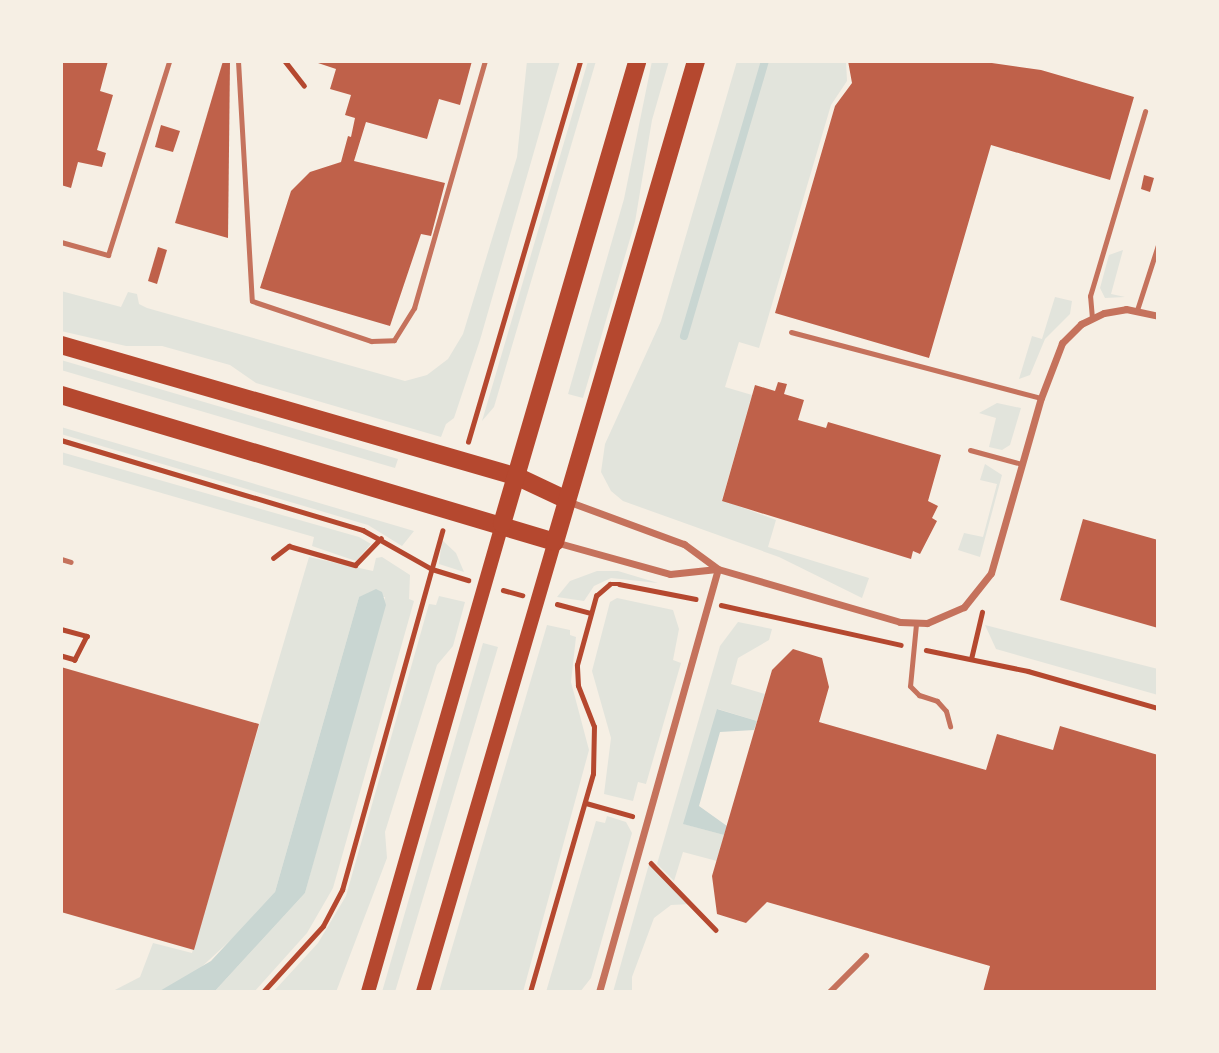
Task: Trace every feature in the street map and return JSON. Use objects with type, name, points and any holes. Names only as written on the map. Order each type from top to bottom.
[{"type":"main road","points":[[368,992],[637,61]]},
{"type":"main road","points":[[423,992],[696,61]]},
{"type":"main road","points":[[61,345],[516,475],[567,500]]},
{"type":"main road","points":[[61,395],[449,508],[555,542]]},
{"type":"street","points":[[567,500],[684,544],[718,569],[916,624],[955,611],[979,592],[991,573],[1041,398],[1062,343],[1092,318],[1137,310],[1158,316]]},
{"type":"street","points":[[555,542],[670,574],[718,569]]},
{"type":"street","points":[[599,992],[718,569]]},
{"type":"street","points":[[831,992],[866,956]]},
{"type":"lane","points":[[61,242],[108,255],[169,61]]},
{"type":"lane","points":[[238,61],[252,301],[371,341],[394,340],[414,308],[485,61]]},
{"type":"lane","points":[[1092,318],[1090,296],[1145,111]]},
{"type":"lane","points":[[1137,310],[1158,245]]},
{"type":"lane","points":[[791,332],[1041,398]]},
{"type":"lane","points":[[970,450],[1022,464]]},
{"type":"lane","points":[[61,559],[71,562]]},
{"type":"lane","points":[[916,624],[916,648],[910,685],[919,695],[937,701],[950,726]]},
{"type":"path","points":[[285,61],[304,85]]},
{"type":"path","points":[[463,461],[580,61]]},
{"type":"path","points":[[61,440],[382,538],[432,569],[590,613]]},
{"type":"path","points":[[263,992],[323,926],[342,890],[449,508]]},
{"type":"path","points":[[273,558],[289,546],[355,565],[382,538]]},
{"type":"path","points":[[530,992],[586,803],[596,750],[577,665],[590,613],[599,590],[610,584],[709,602],[971,659],[1158,708]]},
{"type":"path","points":[[971,659],[982,612],[979,592]]},
{"type":"path","points":[[61,629],[88,636],[75,660],[61,656]]},
{"type":"path","points":[[586,803],[649,821]]},
{"type":"path","points":[[639,852],[716,930]]},
{"type":"shaded area","points":[[527,61],[560,61],[480,340],[454,418],[446,424],[441,437],[256,383],[230,365],[162,346],[126,346],[61,331],[61,291],[121,307],[128,292],[137,294],[139,304],[147,308],[405,381],[427,375],[448,359],[463,334],[517,157]]},
{"type":"shaded area","points":[[588,61],[596,61],[494,407],[482,421]]},
{"type":"shaded area","points":[[652,61],[669,61],[652,120],[635,222],[583,398],[568,394],[624,199]]},
{"type":"shaded area","points":[[737,61],[846,61],[847,81],[831,105],[759,348],[739,342],[725,387],[752,395],[722,500],[776,520],[768,547],[869,578],[862,598],[779,557],[623,501],[611,491],[601,472],[605,444],[661,321]]},
{"type":"shaded area","points":[[1123,250],[1111,294],[1125,297],[1105,298],[1100,288],[1109,255]]},
{"type":"shaded area","points":[[1055,297],[1072,301],[1070,314],[1045,339],[1030,375],[1019,379],[1032,336],[1042,339]]},
{"type":"shaded area","points":[[61,360],[398,459],[395,468],[61,370]]},
{"type":"shaded area","points":[[997,403],[1021,408],[1010,445],[1002,450],[989,447],[996,418],[979,413]]},
{"type":"shaded area","points":[[61,427],[414,531],[402,546],[368,525],[61,434]]},
{"type":"shaded area","points":[[61,452],[359,537],[371,544],[356,561],[312,546],[314,537],[61,464]]},
{"type":"shaded area","points":[[985,464],[1002,475],[980,557],[958,550],[964,533],[983,537],[997,484],[980,480]]},
{"type":"shaded area","points":[[442,540],[456,553],[464,572],[439,564]]},
{"type":"shaded area","points":[[309,557],[373,571],[376,558],[382,557],[410,575],[409,599],[414,601],[333,888],[307,933],[254,992],[214,992],[305,893],[385,597],[359,597],[275,892],[264,909],[195,973],[158,992],[111,992],[140,977],[153,943],[192,953]]},
{"type":"shaded area","points":[[597,571],[618,571],[658,583],[611,578],[594,586],[584,601],[557,597],[570,581]]},
{"type":"shaded area","points":[[376,589],[382,592],[386,605],[305,893],[214,992],[158,992],[211,961],[275,892],[359,597]]},
{"type":"shaded area","points":[[439,596],[465,602],[453,646],[437,665],[385,832],[387,858],[336,992],[273,992],[318,943],[346,896],[429,604],[436,605]]},
{"type":"shaded area","points":[[617,598],[673,610],[679,629],[673,660],[681,663],[646,784],[638,782],[633,801],[604,794],[611,738],[592,671],[610,602]]},
{"type":"shaded area","points":[[738,622],[772,629],[769,640],[738,658],[731,684],[765,694],[757,721],[718,709],[684,824],[724,835],[717,861],[683,852],[674,881],[657,864],[720,646]]},
{"type":"shaded area","points":[[547,625],[570,630],[570,635],[576,637],[571,682],[589,750],[523,992],[439,992]]},
{"type":"shaded area","points":[[985,625],[1158,669],[1158,695],[996,649]]},
{"type":"shaded area","points":[[483,643],[498,647],[395,992],[382,992]]},
{"type":"shaded area","points":[[717,709],[757,721],[754,730],[720,732],[699,806],[727,826],[724,835],[683,824]]},
{"type":"shaded area","points":[[607,816],[626,822],[632,833],[591,978],[580,992],[546,992],[596,821],[605,823]]},
{"type":"shaded area","points":[[649,864],[691,904],[671,905],[654,918],[632,977],[632,992],[613,992]]},
{"type":"building","points":[[61,61],[108,61],[100,91],[113,95],[97,150],[106,153],[102,167],[78,162],[71,188],[61,185]]},
{"type":"building","points":[[223,61],[230,61],[228,238],[175,223]]},
{"type":"building","points":[[312,61],[472,61],[460,105],[439,99],[427,139],[366,122],[354,161],[445,183],[431,236],[421,234],[390,326],[260,288],[291,191],[310,172],[341,162],[348,136],[351,137],[355,118],[345,115],[351,95],[330,89],[336,69]]},
{"type":"building","points":[[848,61],[978,61],[1041,70],[1134,97],[1110,180],[991,145],[929,358],[775,313],[835,106],[852,83]]},
{"type":"building","points":[[161,125],[180,131],[173,152],[155,147]]},
{"type":"building","points":[[1144,175],[1154,178],[1150,192],[1141,189]]},
{"type":"building","points":[[158,247],[167,250],[157,284],[148,281]]},
{"type":"building","points":[[778,382],[787,384],[784,394],[804,400],[798,420],[826,428],[828,422],[941,455],[928,501],[938,506],[932,518],[937,521],[920,554],[913,551],[911,559],[722,501],[755,385],[775,391]]},
{"type":"building","points":[[1083,519],[1158,540],[1158,628],[1060,600]]},
{"type":"building","points":[[793,649],[822,658],[829,687],[819,722],[986,770],[997,734],[1053,750],[1060,726],[1158,755],[1158,992],[983,992],[990,966],[767,902],[746,923],[717,914],[712,876],[772,670]]},
{"type":"building","points":[[61,667],[259,724],[194,950],[61,912]]},
{"type":"waterway","points":[[684,336],[765,61]]}]
